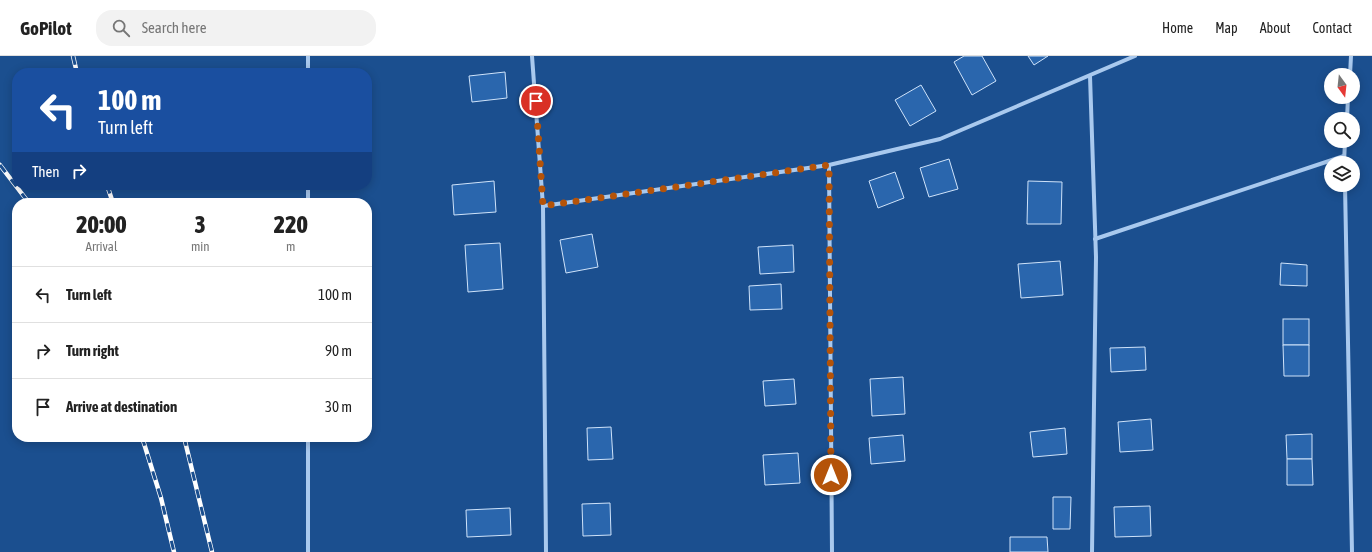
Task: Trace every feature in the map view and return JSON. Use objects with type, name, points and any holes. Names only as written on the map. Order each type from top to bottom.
[{"type":"street","points":[[308,56],[308,68]]},
{"type":"street","points":[[532,56],[543,206],[546,552]]},
{"type":"street","points":[[543,206],[829,165],[940,139],[1135,56]]},
{"type":"street","points":[[1350,68],[1351,56]]},
{"type":"street","points":[[1090,76],[1095,239],[1092,552]]},
{"type":"street","points":[[1344,156],[1345,148]]},
{"type":"street","points":[[1095,239],[1324,163]]},
{"type":"street","points":[[829,165],[832,552]]},
{"type":"street","points":[[1345,192],[1352,552]]},
{"type":"street","points":[[308,442],[308,552]]},
{"type":"building","points":[[964,56],[982,56],[996,81],[972,95],[954,62]]},
{"type":"building","points":[[1028,56],[1048,56],[1034,65]]},
{"type":"building","points":[[505,72],[507,98],[472,102],[469,76]]},
{"type":"building","points":[[921,85],[936,111],[910,126],[895,100]]},
{"type":"building","points":[[949,159],[958,189],[929,197],[920,168]]},
{"type":"building","points":[[895,172],[904,198],[878,208],[869,181]]},
{"type":"building","points":[[494,181],[496,212],[454,215],[452,185]]},
{"type":"building","points":[[1028,181],[1062,182],[1061,224],[1027,224]]},
{"type":"building","points":[[592,234],[598,267],[566,273],[560,240]]},
{"type":"building","points":[[500,243],[503,289],[468,292],[465,245]]},
{"type":"building","points":[[793,245],[794,272],[760,274],[758,247]]},
{"type":"building","points":[[1060,261],[1063,295],[1021,298],[1018,264]]},
{"type":"building","points":[[1281,263],[1307,265],[1307,286],[1280,285]]},
{"type":"building","points":[[781,284],[782,309],[750,310],[749,286]]},
{"type":"building","points":[[1283,319],[1309,319],[1309,345],[1283,345]]},
{"type":"building","points":[[1283,345],[1309,345],[1309,376],[1284,376]]},
{"type":"building","points":[[1145,347],[1146,370],[1111,372],[1110,348]]},
{"type":"building","points":[[903,377],[905,414],[872,416],[870,379]]},
{"type":"building","points":[[794,379],[796,404],[765,406],[763,381]]},
{"type":"building","points":[[1151,419],[1153,450],[1120,452],[1118,422]]},
{"type":"building","points":[[611,427],[613,459],[588,460],[587,428]]},
{"type":"building","points":[[1065,428],[1067,454],[1033,457],[1030,432]]},
{"type":"building","points":[[1312,434],[1312,459],[1287,459],[1286,435]]},
{"type":"building","points":[[903,435],[905,461],[871,464],[869,438]]},
{"type":"building","points":[[798,453],[800,483],[765,485],[763,455]]},
{"type":"building","points":[[1287,459],[1312,459],[1313,485],[1287,485]]},
{"type":"building","points":[[1053,497],[1071,497],[1070,529],[1053,529]]},
{"type":"building","points":[[610,503],[611,535],[583,536],[582,504]]},
{"type":"building","points":[[1150,506],[1151,536],[1115,537],[1114,507]]},
{"type":"building","points":[[510,508],[511,535],[467,537],[466,510]]},
{"type":"building","points":[[1010,537],[1047,537],[1048,552],[1010,552]]},
{"type":"railway","points":[[73,56],[76,68]]},
{"type":"railway","points":[[0,165],[12,181]]},
{"type":"railway","points":[[19,190],[25,198]]},
{"type":"railway","points":[[109,190],[111,198]]},
{"type":"railway","points":[[144,442],[161,498],[174,552]]},
{"type":"railway","points":[[185,442],[212,552]]},
{"type":"route","points":[[536,101],[543,206],[829,165],[831,475]]}]
